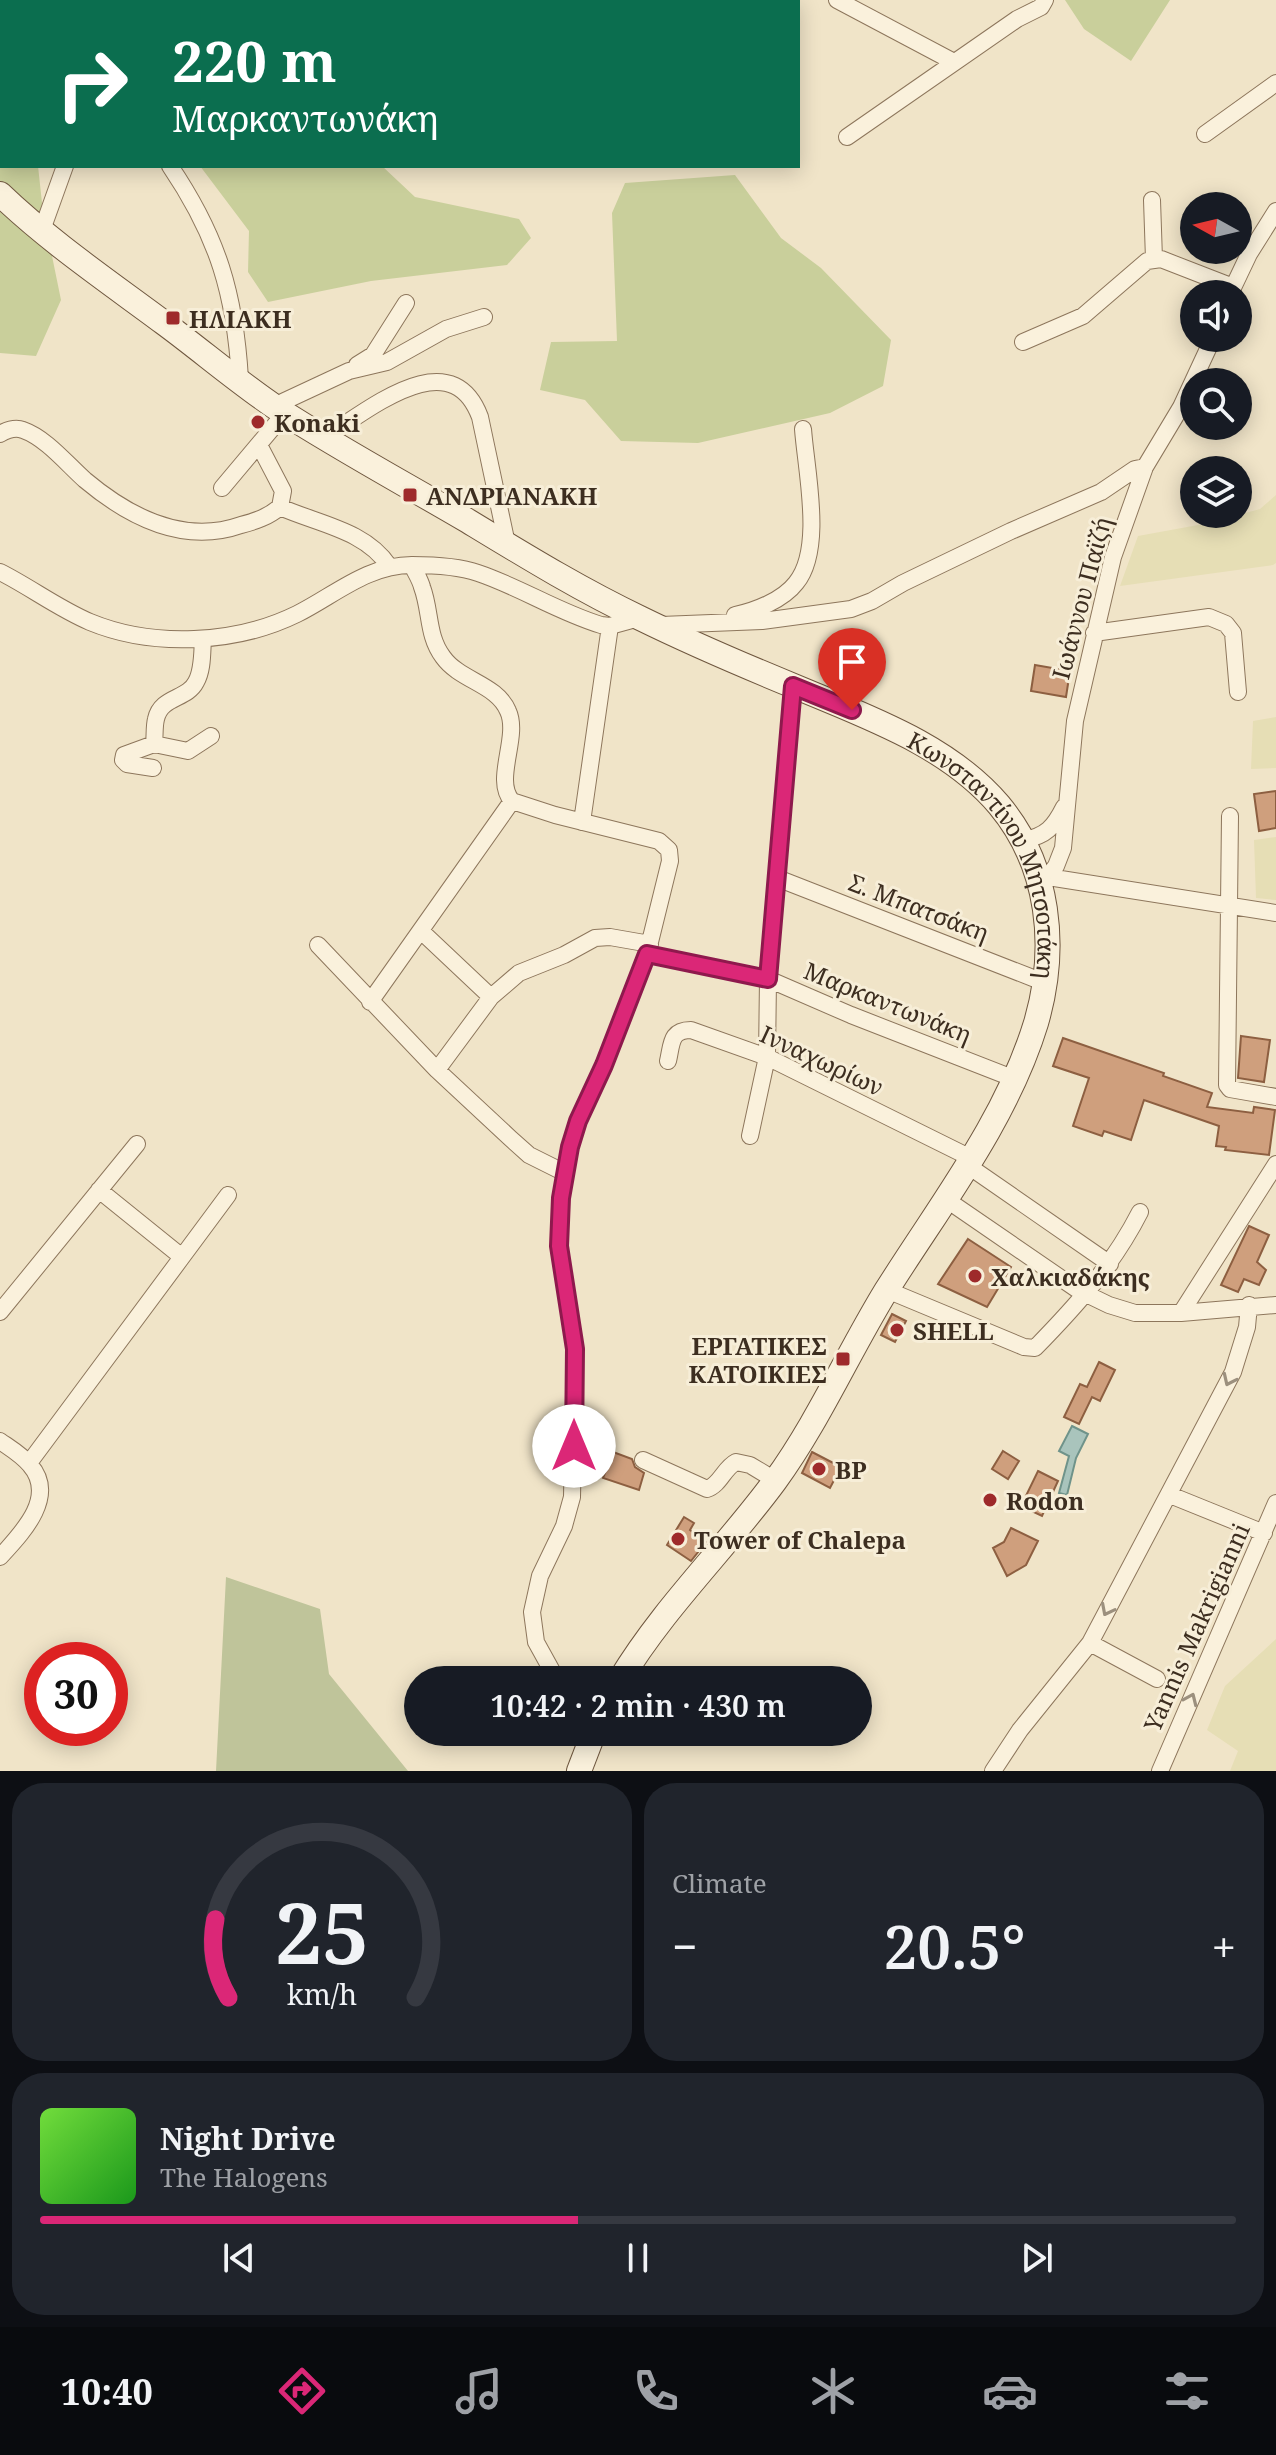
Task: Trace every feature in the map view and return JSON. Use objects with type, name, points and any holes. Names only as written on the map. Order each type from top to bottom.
[{"type":"main road","name":"Κωνσταντίνου Μητσοτάκη","points":[[5,203],[280,410],[325,437],[647,622],[907,737],[949,761],[997,803],[1024,840],[1045,880],[1047,924],[1043,982],[1035,1024],[1015,1079],[947,1200],[887,1290],[775,1480],[652,1630],[629,1666]]},
{"type":"main road","points":[[579,1771],[588,1746]]},
{"type":"street","points":[[837,0],[954,62]]},
{"type":"street","points":[[847,137],[1017,19],[1041,7],[1045,0]]},
{"type":"street","points":[[1205,134],[1276,83]]},
{"type":"street","points":[[42,230],[64,168]]},
{"type":"street","points":[[171,168],[211,235],[229,289],[240,379]]},
{"type":"street","points":[[1152,200],[1154,259]]},
{"type":"street","points":[[1236,280],[1276,211]]},
{"type":"street","points":[[1023,342],[1083,316],[1140,265],[1154,259],[1168,261],[1209,280]]},
{"type":"street","points":[[222,488],[259,445],[280,410],[373,355],[406,303]]},
{"type":"street","points":[[349,371],[387,362],[446,329],[484,317]]},
{"type":"street","name":"Ιωάννου Παϊζή","points":[[1045,880],[1061,857],[1065,841],[1075,721],[1113,557],[1145,467],[1181,407],[1207,352]]},
{"type":"street","points":[[325,437],[385,401],[428,381],[447,381],[464,390],[474,400],[480,417],[507,544]]},
{"type":"street","points":[[0,434],[10,429],[21,429],[46,445],[113,501],[155,523],[203,533],[224,531],[268,516],[280,507],[283,491],[259,445]]},
{"type":"street","points":[[707,622],[748,612],[781,596],[796,584],[806,566],[812,537],[803,429]]},
{"type":"street","points":[[0,572],[90,622],[135,635],[203,639],[276,623],[348,583],[389,566],[412,565],[476,571],[586,621],[610,626],[647,622],[797,618],[851,609],[872,601],[1011,531],[1101,492],[1135,469],[1145,467]]},
{"type":"street","points":[[280,507],[366,542],[381,554],[389,566]]},
{"type":"street","points":[[412,565],[422,587],[431,634],[443,658],[462,675],[497,695],[508,709],[511,719],[505,790],[512,801],[659,841],[669,850],[670,861],[648,949],[604,1065],[578,1121],[565,1173],[559,1246],[575,1349],[572,1497],[564,1526],[540,1576],[532,1612],[536,1642],[549,1666]]},
{"type":"street","points":[[1094,633],[1209,617],[1219,620],[1233,633],[1238,692]]},
{"type":"street","points":[[582,822],[610,626]]},
{"type":"street","points":[[154,744],[156,718],[161,708],[189,691],[198,679],[203,639]]},
{"type":"street","points":[[750,1136],[767,1057],[768,979],[793,686]]},
{"type":"street","points":[[153,768],[127,764],[123,760],[127,752],[146,749],[154,744],[188,751],[211,736]]},
{"type":"street","points":[[370,1002],[512,801]]},
{"type":"street","points":[[1024,840],[1048,832],[1066,802]]},
{"type":"street","points":[[1230,816],[1227,1085],[1230,1089],[1276,1097]]},
{"type":"street","points":[[1048,832],[1065,841]]},
{"type":"street","name":"Σ. Μπατσάκη","points":[[777,878],[1043,982]]},
{"type":"street","points":[[1045,880],[1276,913]]},
{"type":"street","points":[[421,931],[491,997]]},
{"type":"street","name":"Μαρκαντωνάκη","points":[[437,1070],[501,986],[519,973],[564,955],[595,938],[610,937],[768,979],[1015,1079]]},
{"type":"street","points":[[318,945],[437,1070],[529,1155],[565,1173]]},
{"type":"street","name":"Ινναχωρίων","points":[[668,1061],[676,1033],[680,1030],[691,1030],[767,1057],[969,1162],[1110,1264]]},
{"type":"street","points":[[0,1312],[137,1144]]},
{"type":"street","points":[[1181,1313],[1276,1164]]},
{"type":"street","points":[[99,1190],[182,1257]]},
{"type":"street","points":[[29,1463],[228,1195]]},
{"type":"street","points":[[947,1200],[1087,1295],[1135,1313],[1181,1313],[1276,1305]]},
{"type":"street","points":[[887,1290],[1030,1349],[1035,1348],[1087,1295],[1110,1264],[1140,1212]]},
{"type":"street","points":[[993,1771],[1020,1730],[1090,1643],[1233,1372],[1247,1327],[1249,1305]]},
{"type":"street","points":[[0,1441],[29,1463],[37,1474],[40,1495],[32,1521],[0,1557]]},
{"type":"street","points":[[643,1460],[707,1489],[727,1467],[736,1462],[750,1465],[775,1480]]},
{"type":"street","points":[[1170,1495],[1264,1533]]},
{"type":"street","name":"Yannis Makrigianni","points":[[1160,1771],[1276,1503]]},
{"type":"street","points":[[1090,1643],[1157,1679]]},
{"type":"shaded area","points":[[1276,495],[1276,563],[1273,565],[1120,586],[1138,536],[1182,528],[1252,528],[1252,511],[1260,509]]},
{"type":"shaded area","points":[[1276,717],[1276,768],[1251,769],[1253,721]]},
{"type":"shaded area","points":[[1276,837],[1276,900],[1256,898],[1254,840]]},
{"type":"shaded area","points":[[1276,1639],[1276,1771],[1230,1771],[1238,1751],[1207,1730],[1225,1686]]},
{"type":"green space","points":[[1065,0],[1170,0],[1131,61],[1084,29]]},
{"type":"green space","points":[[0,168],[38,168],[43,212],[61,300],[36,356],[0,353]]},
{"type":"green space","points":[[202,168],[384,168],[415,197],[519,219],[531,238],[507,265],[371,281],[268,302],[248,272],[249,231]]},
{"type":"green space","points":[[735,175],[781,238],[821,268],[891,340],[883,386],[830,413],[698,443],[621,441],[585,400],[540,390],[551,342],[617,341],[612,213],[625,183]]},
{"type":"green space","points":[[226,1577],[320,1609],[329,1674],[408,1771],[216,1771]]},
{"type":"water","points":[[1072,1426],[1088,1434],[1076,1458],[1067,1495],[1059,1493],[1069,1456],[1059,1451]]},
{"type":"building","points":[[1035,665],[1070,671],[1066,697],[1031,691]]},
{"type":"building","points":[[1276,791],[1276,828],[1259,831],[1254,794]]},
{"type":"building","points":[[1241,1036],[1270,1040],[1264,1082],[1238,1078]]},
{"type":"building","points":[[1063,1038],[1212,1093],[1207,1107],[1253,1113],[1254,1107],[1275,1110],[1269,1155],[1225,1150],[1226,1147],[1216,1146],[1219,1126],[1144,1100],[1131,1140],[1104,1131],[1102,1136],[1073,1126],[1089,1078],[1053,1066]]},
{"type":"building","points":[[1249,1226],[1269,1235],[1257,1262],[1266,1270],[1259,1285],[1244,1279],[1238,1292],[1221,1285]]},
{"type":"building","name":"Χαλκιαδάκης","points":[[968,1239],[1011,1267],[987,1307],[938,1284]]},
{"type":"building","points":[[892,1314],[906,1321],[895,1342],[881,1335]]},
{"type":"building","points":[[1099,1362],[1115,1370],[1100,1401],[1092,1397],[1079,1424],[1064,1417],[1080,1384],[1087,1387]]},
{"type":"building","points":[[605,1449],[632,1459],[635,1467],[644,1473],[639,1490],[603,1478],[605,1473],[598,1471]]},
{"type":"building","points":[[1003,1451],[1019,1461],[1008,1479],[992,1469]]},
{"type":"building","points":[[812,1452],[841,1467],[830,1488],[802,1473]]},
{"type":"building","points":[[1038,1471],[1058,1481],[1042,1516],[1021,1506]]},
{"type":"building","points":[[684,1517],[694,1523],[690,1530],[706,1542],[691,1561],[667,1545]]},
{"type":"building","points":[[1011,1528],[1038,1541],[1026,1565],[1007,1576],[993,1548],[1004,1542]]},
{"type":"place","name":"ΗΛΙΑΚΗ","points":[[173,318]]},
{"type":"place","name":"Konaki","points":[[258,422]]},
{"type":"place","name":"ΑΝΔΡΙΑΝΑΚΗ","points":[[410,495]]},
{"type":"place","name":"Χαλκιαδάκης","points":[[975,1276]]},
{"type":"place","name":"SHELL","points":[[897,1330]]},
{"type":"place","name":"ΕΡΓΑΤΙΚΕΣ ΚΑΤΟΙΚΙΕΣ","points":[[843,1359]]},
{"type":"place","name":"BP","points":[[819,1469]]},
{"type":"place","name":"Rodon","points":[[990,1500]]},
{"type":"place","name":"Tower of Chalepa","points":[[678,1539]]},
{"type":"route","points":[[574,1446],[575,1349],[558,1227],[565,1173],[578,1121],[604,1065],[647,954],[768,979],[793,686],[852,710]]}]
